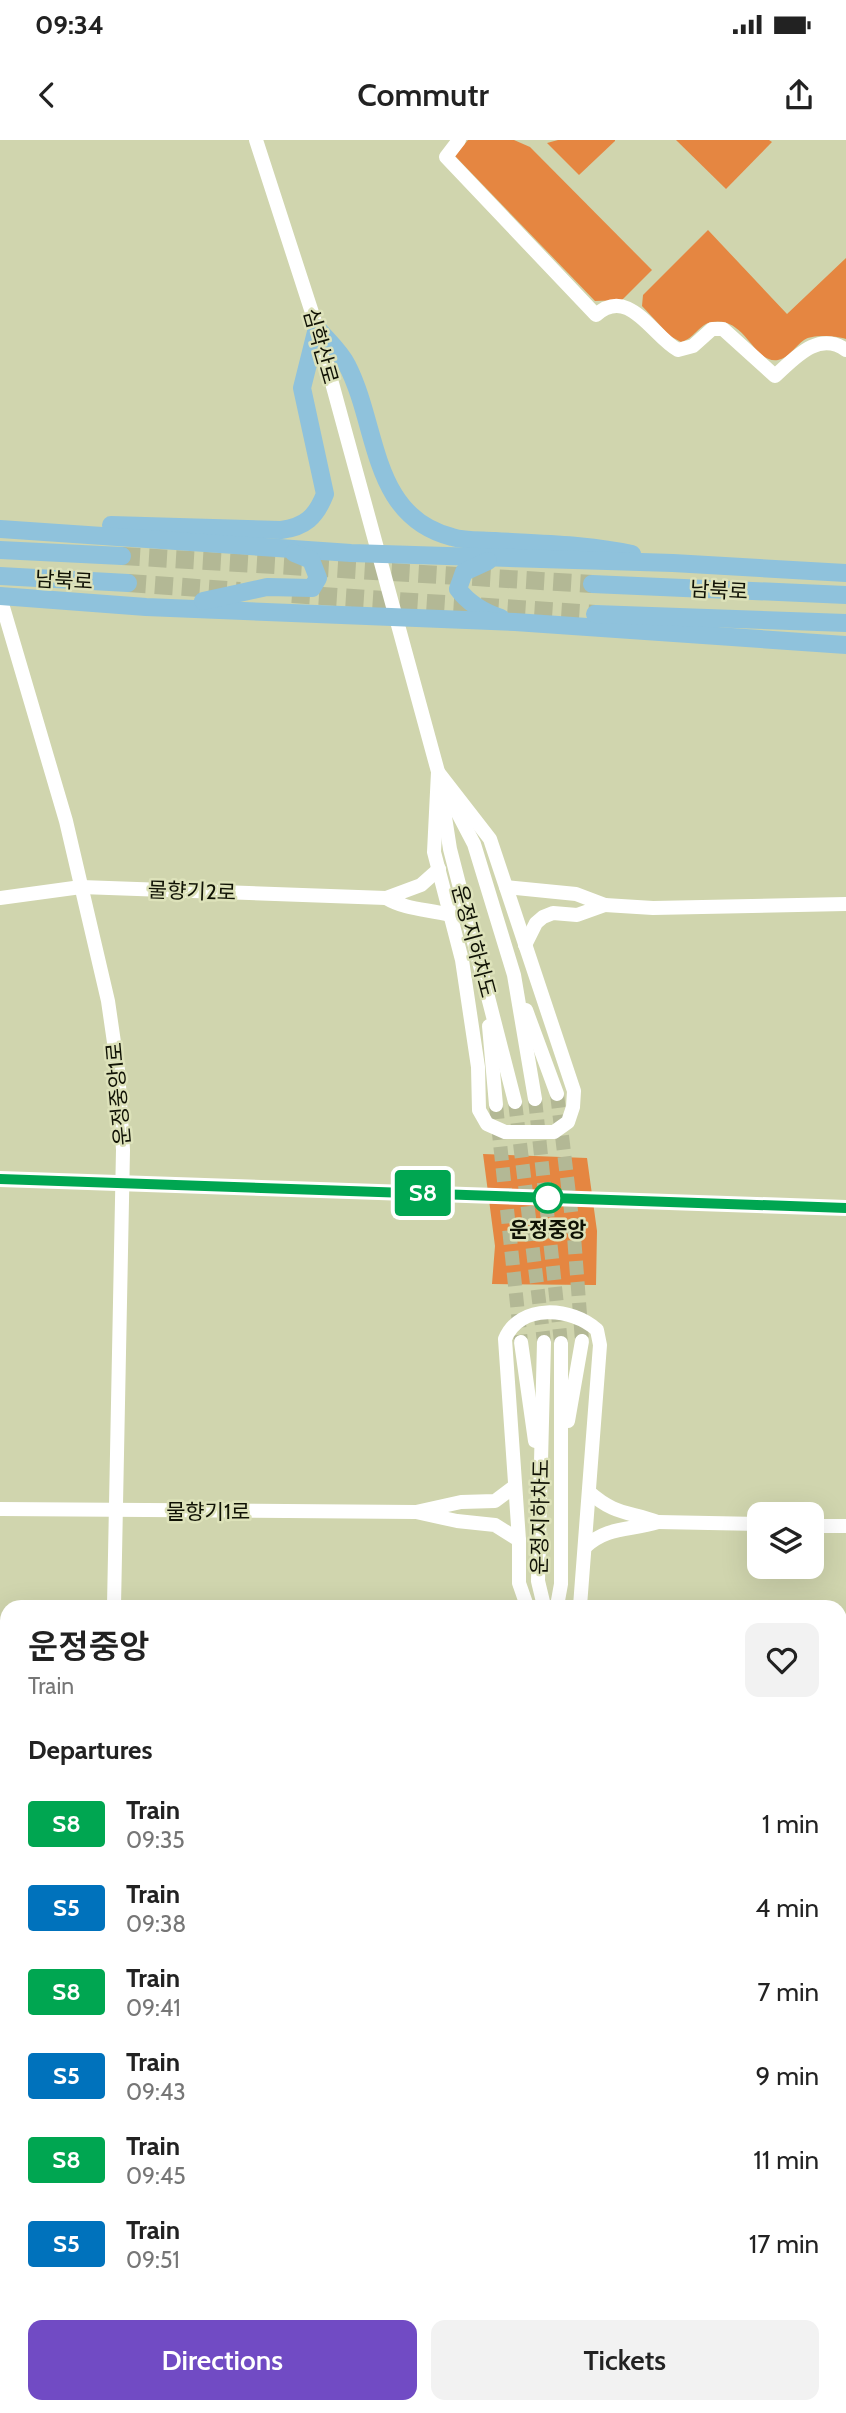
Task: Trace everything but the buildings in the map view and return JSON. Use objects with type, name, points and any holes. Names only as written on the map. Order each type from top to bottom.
[{"type":"main road","points":[[5,529],[79,524],[281,530],[300,527],[319,509],[325,494],[302,388],[317,328]]},
{"type":"main road","points":[[317,328],[346,363],[369,421],[387,487],[403,509],[418,522],[452,537],[594,545],[673,563]]},
{"type":"main road","points":[[5,529],[380,555],[673,563],[846,573]]},
{"type":"main road","points":[[165,607],[233,597],[267,587],[312,588],[318,578],[312,560],[284,549]]},
{"type":"main road","name":"남북로","points":[[0,550],[122,556]]},
{"type":"main road","points":[[498,558],[464,572],[458,589],[466,600],[486,613],[515,622]]},
{"type":"main road","name":"남북로","points":[[0,576],[128,583]]},
{"type":"main road","name":"남북로","points":[[592,584],[846,595]]},
{"type":"main road","points":[[0,596],[165,607],[515,622],[846,645]]},
{"type":"main road","name":"남북로","points":[[595,614],[846,623]]},
{"type":"street","name":"심학산로","points":[[256,140],[317,328],[439,776]]},
{"type":"street","points":[[459,140],[446,157],[596,315],[608,308],[636,311],[678,350],[693,346],[712,329],[723,329],[775,376],[808,347],[832,344],[846,350]]},
{"type":"street","name":"운정중앙1로","points":[[0,596],[66,821],[108,1001],[123,1150],[114,1600]]},
{"type":"street","points":[[439,776],[490,838],[574,1091],[568,1122],[554,1132],[505,1132],[487,1124],[479,1110],[472,1027],[462,960],[434,852],[439,776]]},
{"type":"street","points":[[439,776],[474,844],[514,975],[556,1094]]},
{"type":"street","name":"운정지하차도","points":[[439,776],[450,849],[515,1102]]},
{"type":"street","points":[[386,898],[421,885],[439,869]]},
{"type":"street","name":"물향기2로","points":[[0,898],[81,887],[386,898]]},
{"type":"street","points":[[506,887],[576,894],[605,905],[653,908],[846,904]]},
{"type":"street","points":[[386,898],[402,908],[426,908],[450,915]]},
{"type":"street","points":[[525,945],[536,923],[543,917],[553,913],[578,915],[605,905]]},
{"type":"street","points":[[484,975],[496,1105]]},
{"type":"street","points":[[514,975],[535,1099]]},
{"type":"street","points":[[525,1600],[519,1583],[519,1541],[505,1339],[510,1328],[520,1318],[532,1314],[574,1315],[597,1330],[600,1345],[581,1600]]},
{"type":"street","points":[[561,1460],[582,1341]]},
{"type":"street","points":[[521,1342],[541,1480]]},
{"type":"street","name":"운정지하차도","points":[[543,1600],[538,1581],[544,1342]]},
{"type":"street","name":"운정지하차도","points":[[558,1600],[561,1584],[561,1343]]},
{"type":"street","points":[[416,1511],[461,1502],[495,1501],[515,1486]]},
{"type":"street","points":[[589,1492],[614,1512],[632,1513],[658,1522]]},
{"type":"street","name":"물향기1로","points":[[0,1509],[416,1511]]},
{"type":"street","points":[[416,1511],[495,1525],[519,1541]]},
{"type":"street","points":[[585,1547],[611,1529],[631,1530],[658,1522],[747,1524]]},
{"type":"street","points":[[824,1526],[846,1527]]},
{"type":"shaded area","points":[[468,140],[514,140],[530,147],[652,270],[622,300],[595,301],[455,156]]},
{"type":"shaded area","points":[[558,140],[615,141],[579,175],[547,143]]},
{"type":"shaded area","points":[[676,140],[769,140],[772,142],[726,189]]},
{"type":"shaded area","points":[[708,230],[787,314],[846,258],[846,339],[824,336],[808,338],[778,360],[762,355],[741,332],[724,322],[707,323],[681,342],[670,336],[642,306],[643,295]]},
{"type":"shaded area","points":[[483,1154],[587,1158],[597,1231],[596,1285],[492,1284],[495,1246]]},
{"type":"tunnel","points":[[122,556],[592,584]]},
{"type":"tunnel","points":[[128,583],[240,591]]},
{"type":"tunnel","points":[[292,594],[595,614]]},
{"type":"tunnel","points":[[557,1094],[574,1236],[582,1341]]},
{"type":"tunnel","points":[[535,1099],[561,1343]]},
{"type":"tunnel","points":[[515,1102],[544,1342]]},
{"type":"tunnel","points":[[496,1105],[521,1342]]},
{"type":"train","name":"S8","points":[[0,1179],[846,1208]]},
{"type":"place","name":"운정중앙","points":[[548,1198]]}]
